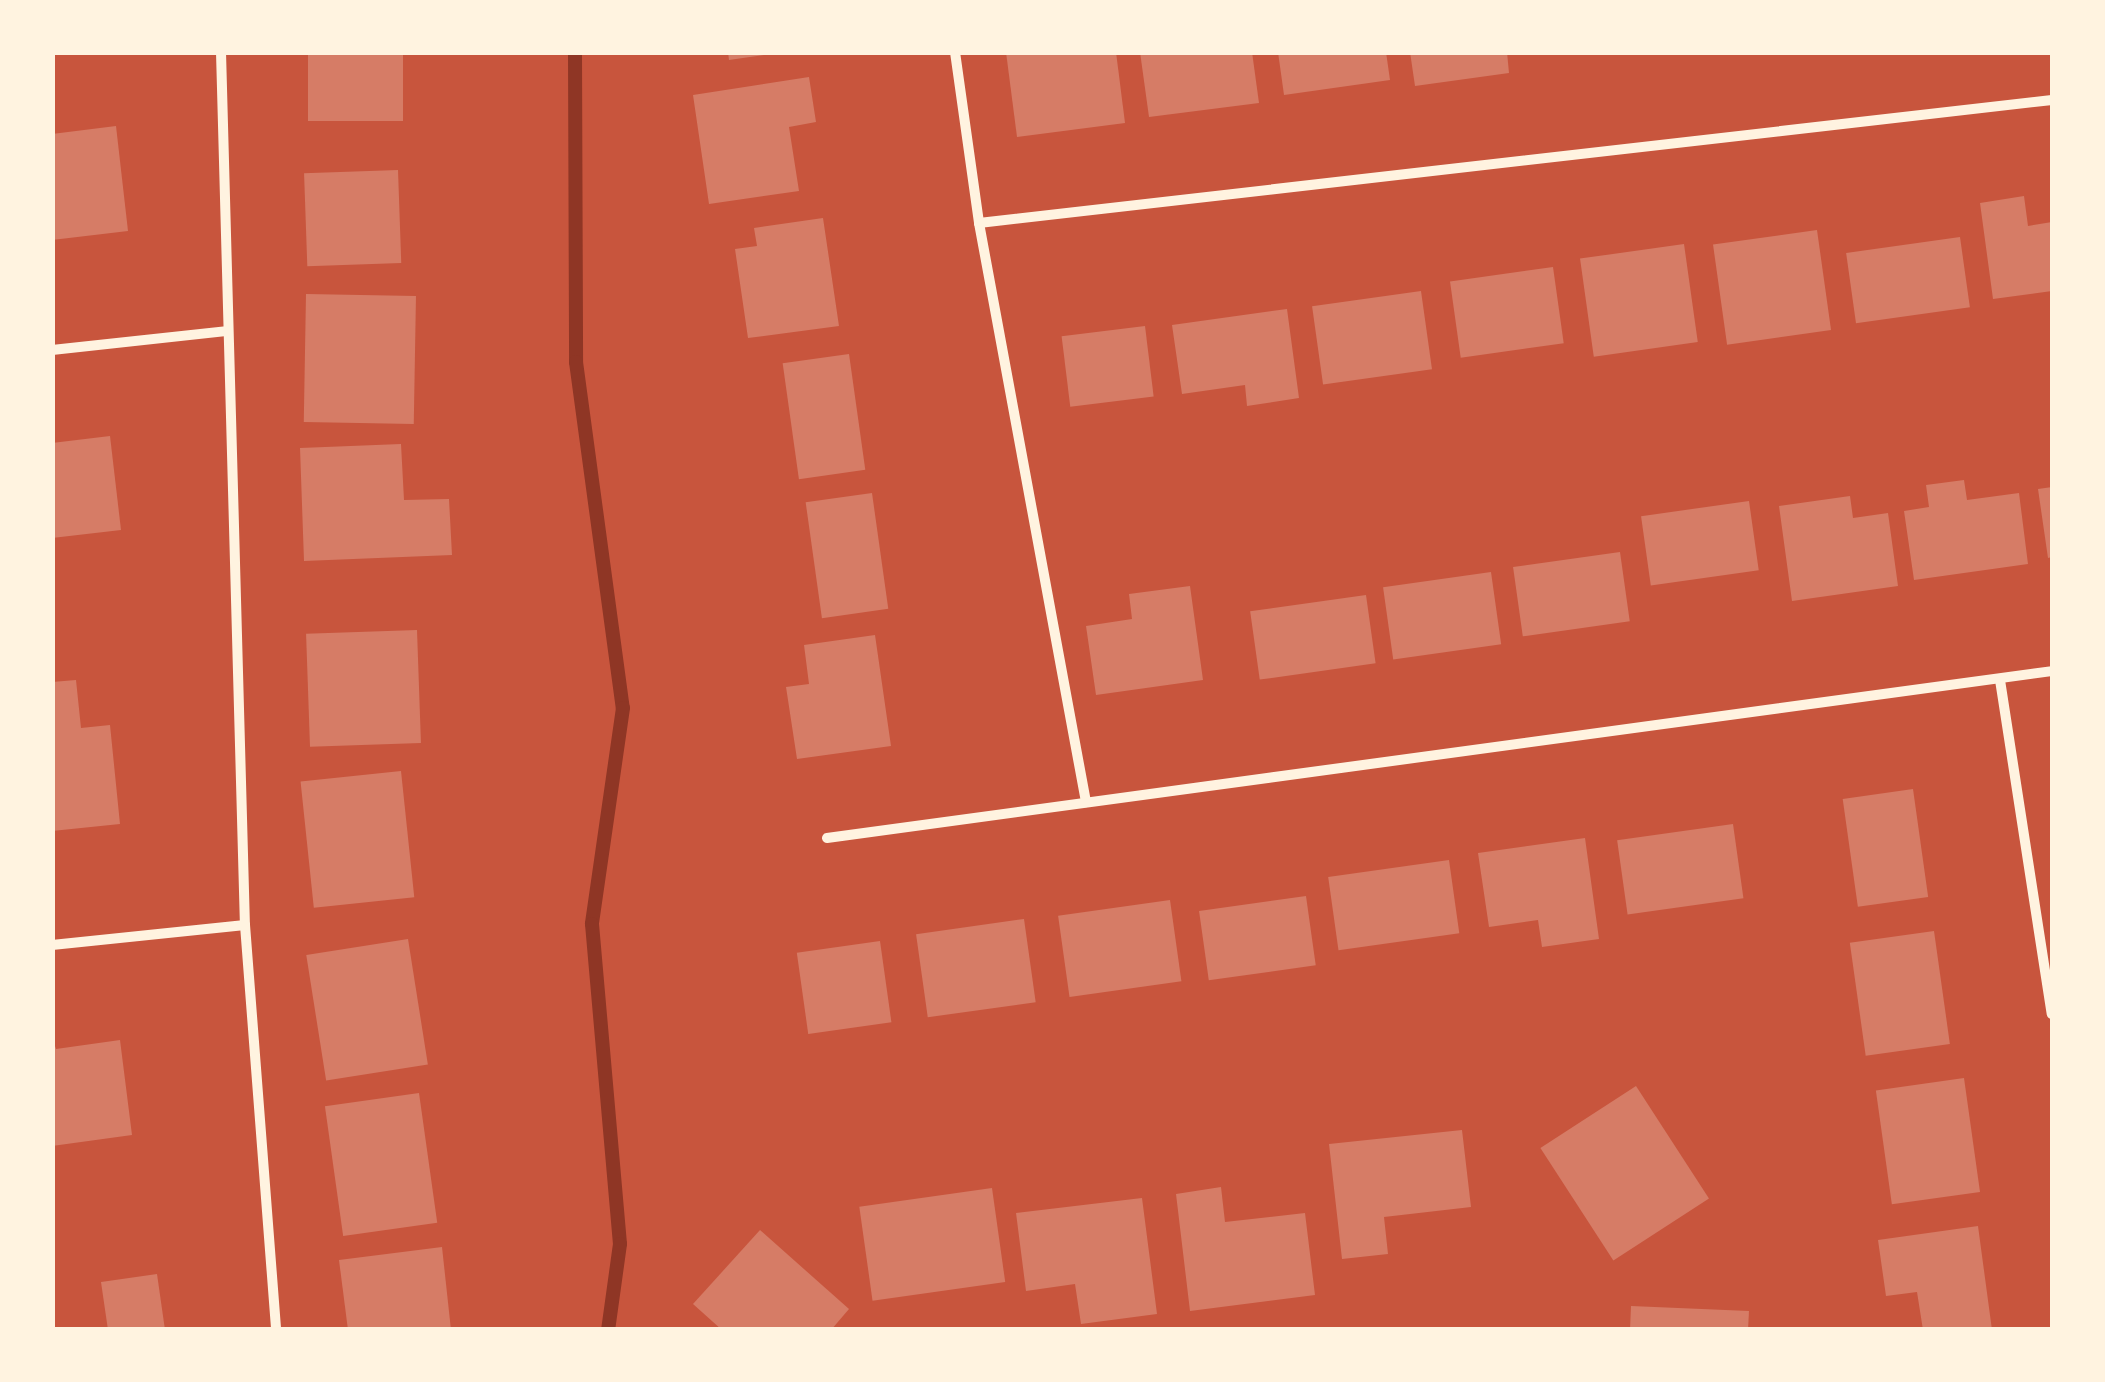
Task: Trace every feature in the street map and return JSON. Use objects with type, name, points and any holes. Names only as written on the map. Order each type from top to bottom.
[{"type":"street","points":[[221,52],[245,925],[276,1330]]},
{"type":"street","points":[[955,52],[979,223],[1086,802]]},
{"type":"street","points":[[979,223],[2052,100]]},
{"type":"street","points":[[52,350],[226,331]]},
{"type":"street","points":[[826,838],[2052,671]]},
{"type":"street","points":[[2000,680],[2052,1014]]},
{"type":"street","points":[[52,945],[245,925]]},
{"type":"building","points":[[308,52],[403,52],[403,121],[308,121]]},
{"type":"building","points":[[728,52],[764,52],[764,55],[729,60]]},
{"type":"building","points":[[1006,52],[1116,52],[1125,123],[1017,137]]},
{"type":"building","points":[[1140,52],[1252,52],[1259,103],[1149,117]]},
{"type":"building","points":[[1278,52],[1386,52],[1390,80],[1284,95]]},
{"type":"building","points":[[1410,52],[1507,52],[1509,73],[1415,86]]},
{"type":"building","points":[[809,77],[816,122],[789,127],[799,191],[709,204],[693,95]]},
{"type":"building","points":[[116,126],[128,231],[52,240],[52,134]]},
{"type":"building","points":[[398,170],[401,263],[307,266],[304,173]]},
{"type":"building","points":[[2024,196],[2028,226],[2052,222],[2052,291],[1993,299],[1980,203]]},
{"type":"building","points":[[823,218],[839,326],[748,338],[735,249],[757,246],[754,228]]},
{"type":"building","points":[[1817,230],[1831,330],[1727,345],[1713,245]]},
{"type":"building","points":[[1960,237],[1970,307],[1856,323],[1846,253]]},
{"type":"building","points":[[1684,244],[1698,342],[1594,357],[1580,259]]},
{"type":"building","points":[[1553,267],[1564,343],[1461,358],[1450,281]]},
{"type":"building","points":[[1421,291],[1432,369],[1323,385],[1312,306]]},
{"type":"building","points":[[306,294],[416,296],[414,424],[304,422]]},
{"type":"building","points":[[1287,309],[1299,398],[1247,406],[1245,385],[1182,394],[1172,325]]},
{"type":"building","points":[[1145,326],[1154,396],[1070,407],[1062,336]]},
{"type":"building","points":[[849,354],[865,470],[799,479],[783,363]]},
{"type":"building","points":[[110,436],[121,530],[52,538],[52,443]]},
{"type":"building","points":[[401,444],[404,500],[449,499],[452,555],[304,561],[300,448]]},
{"type":"building","points":[[1964,480],[1967,500],[2019,493],[2028,564],[1914,580],[1904,511],[1929,507],[1926,485]]},
{"type":"building","points":[[2052,487],[2052,557],[2048,558],[2038,489]]},
{"type":"building","points":[[872,493],[888,609],[822,618],[806,502]]},
{"type":"building","points":[[1850,496],[1853,518],[1888,513],[1898,586],[1792,601],[1779,506]]},
{"type":"building","points":[[1749,501],[1759,570],[1651,585],[1641,516]]},
{"type":"building","points":[[1620,552],[1630,621],[1523,636],[1513,567]]},
{"type":"building","points":[[1491,572],[1501,644],[1393,659],[1383,587]]},
{"type":"building","points":[[1190,586],[1203,680],[1096,695],[1086,626],[1132,619],[1129,594]]},
{"type":"building","points":[[1366,595],[1376,663],[1260,680],[1250,611]]},
{"type":"building","points":[[417,630],[421,743],[310,747],[306,634]]},
{"type":"building","points":[[875,635],[891,746],[797,759],[786,687],[809,684],[804,645]]},
{"type":"building","points":[[76,680],[81,728],[110,725],[120,824],[52,831],[52,682]]},
{"type":"building","points":[[401,771],[414,897],[314,908],[301,782]]},
{"type":"building","points":[[1913,789],[1928,897],[1858,907],[1843,799]]},
{"type":"building","points":[[1733,824],[1743,898],[1628,915],[1617,840]]},
{"type":"building","points":[[1585,838],[1599,939],[1542,947],[1538,920],[1489,927],[1478,853]]},
{"type":"building","points":[[1449,860],[1459,933],[1338,950],[1328,877]]},
{"type":"building","points":[[1306,896],[1316,965],[1209,980],[1199,911]]},
{"type":"building","points":[[1170,900],[1181,981],[1070,997],[1058,916]]},
{"type":"building","points":[[1024,919],[1036,1002],[928,1017],[916,934]]},
{"type":"building","points":[[1934,931],[1950,1044],[1866,1056],[1850,943]]},
{"type":"building","points":[[408,939],[428,1064],[326,1081],[306,955]]},
{"type":"building","points":[[880,941],[891,1022],[808,1034],[797,953]]},
{"type":"building","points":[[52,1037],[56,1049],[120,1040],[132,1135],[52,1146]]},
{"type":"building","points":[[1964,1078],[1980,1192],[1892,1204],[1876,1090]]},
{"type":"building","points":[[1636,1086],[1709,1198],[1613,1260],[1540,1148]]},
{"type":"building","points":[[419,1093],[437,1223],[343,1236],[325,1106]]},
{"type":"building","points":[[1462,1130],[1471,1207],[1384,1217],[1388,1254],[1342,1259],[1329,1144]]},
{"type":"building","points":[[1221,1187],[1225,1222],[1305,1213],[1315,1295],[1190,1311],[1176,1194]]},
{"type":"building","points":[[992,1188],[1005,1282],[873,1301],[859,1207]]},
{"type":"building","points":[[1142,1198],[1157,1314],[1081,1324],[1075,1284],[1026,1291],[1016,1213]]},
{"type":"building","points":[[1978,1226],[1992,1330],[1923,1330],[1917,1292],[1886,1296],[1878,1240]]},
{"type":"building","points":[[760,1230],[849,1309],[831,1330],[722,1330],[693,1304]]},
{"type":"building","points":[[442,1247],[451,1330],[348,1330],[339,1260]]},
{"type":"building","points":[[157,1274],[165,1330],[108,1330],[101,1282]]},
{"type":"building","points":[[1631,1306],[1749,1311],[1748,1330],[1630,1330]]},
{"type":"waterway","points":[[575,52],[576,362],[623,708],[592,924],[620,1244],[608,1330]]}]
